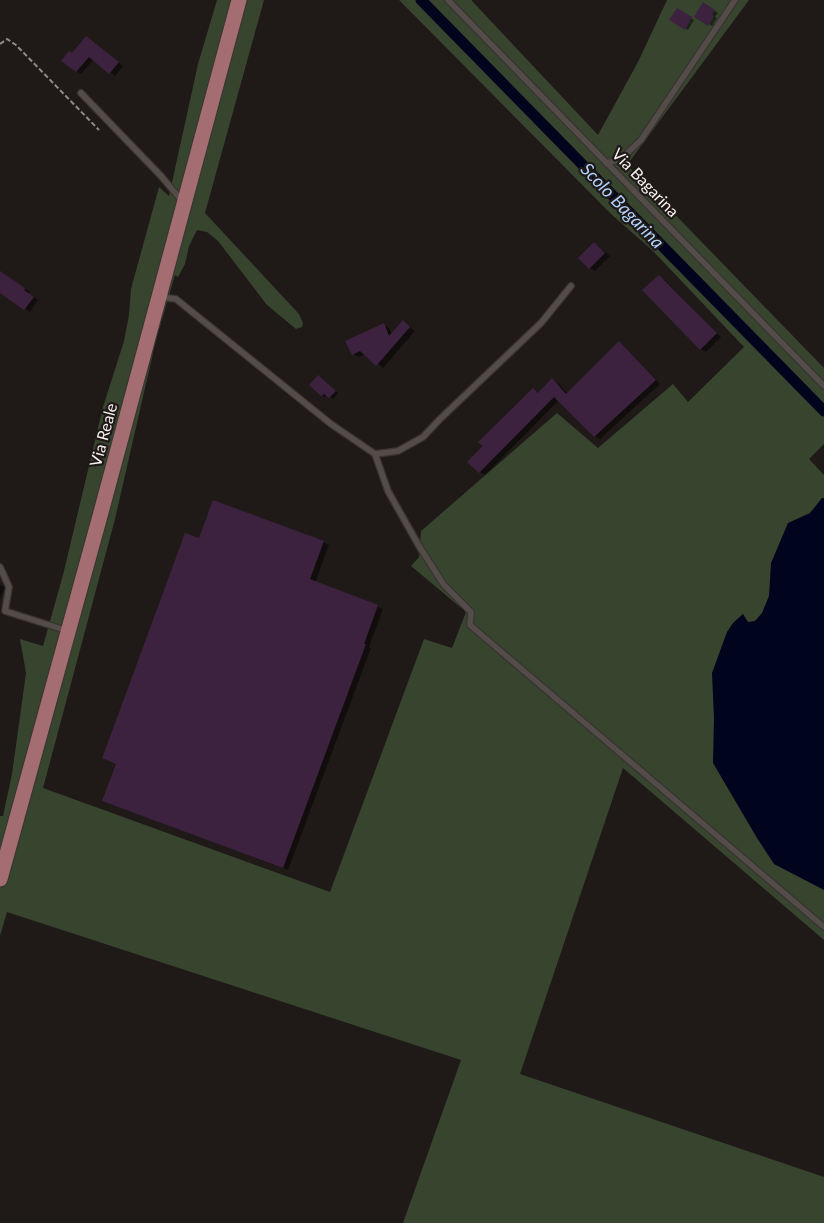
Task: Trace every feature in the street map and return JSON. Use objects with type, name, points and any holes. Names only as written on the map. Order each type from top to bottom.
[{"type":"main road","name":"Via Reale","points":[[0,879],[239,0]]},
{"type":"lane","name":"Via Bagarina","points":[[448,0],[824,386]]},
{"type":"lane","points":[[606,163],[620,159],[641,140],[735,0]]},
{"type":"lane","points":[[81,93],[161,176],[184,204]]},
{"type":"lane","points":[[375,454],[398,451],[423,437],[541,322],[571,286]]},
{"type":"lane","points":[[159,296],[176,299],[331,424],[375,454],[388,490],[419,546],[444,585],[471,612],[470,625],[824,927]]},
{"type":"lane","points":[[0,567],[9,587],[5,611],[68,632]]},
{"type":"path","points":[[0,44],[7,38],[16,45],[99,130]]},
{"type":"green space","points":[[217,0],[264,0],[205,213],[299,314],[303,323],[302,327],[296,329],[267,305],[218,241],[207,232],[197,230],[189,246],[185,264],[178,277],[175,275],[156,340],[115,519],[43,788],[330,892],[424,639],[452,648],[466,612],[411,566],[419,557],[421,531],[557,413],[598,448],[673,384],[688,402],[744,347],[653,251],[611,214],[399,0],[472,0],[598,135],[638,62],[667,0],[749,0],[627,165],[824,368],[824,444],[809,459],[824,475],[824,940],[623,768],[520,1074],[824,1177],[824,1223],[403,1223],[461,1060],[7,912],[0,936],[0,816],[3,816],[12,774],[26,673],[20,639],[43,646],[63,575],[103,407],[124,341],[131,289],[159,187],[169,196],[198,64]]},
{"type":"water","points":[[824,498],[824,890],[774,864],[713,763],[712,673],[727,632],[733,623],[743,614],[748,622],[755,621],[762,613],[769,596],[771,563],[788,523],[810,513]]},
{"type":"building","points":[[703,2],[715,10],[708,26],[694,17]]},
{"type":"building","points":[[677,8],[692,17],[685,30],[669,20]]},
{"type":"building","points":[[86,36],[119,62],[109,74],[89,57],[76,72],[61,61],[69,51],[72,53]]},
{"type":"building","points":[[594,242],[605,253],[589,269],[578,258]]},
{"type":"building","points":[[0,271],[25,288],[24,290],[34,297],[24,310],[0,293]]},
{"type":"building","points":[[659,275],[717,333],[700,350],[642,290]]},
{"type":"building","points":[[403,320],[410,327],[376,366],[360,351],[352,355],[345,341],[384,323],[389,336]]},
{"type":"building","points":[[619,341],[656,380],[594,437],[554,397],[479,473],[467,462],[483,446],[478,442],[533,388],[538,393],[552,378],[566,394]]},
{"type":"building","points":[[318,375],[336,391],[329,398],[324,394],[321,396],[309,385]]},
{"type":"building","points":[[213,500],[324,541],[310,579],[378,605],[364,644],[366,644],[283,868],[102,801],[116,764],[102,758],[185,533],[199,538]]},
{"type":"waterway","name":"Scolo Bagarina","points":[[421,0],[824,411]]}]
